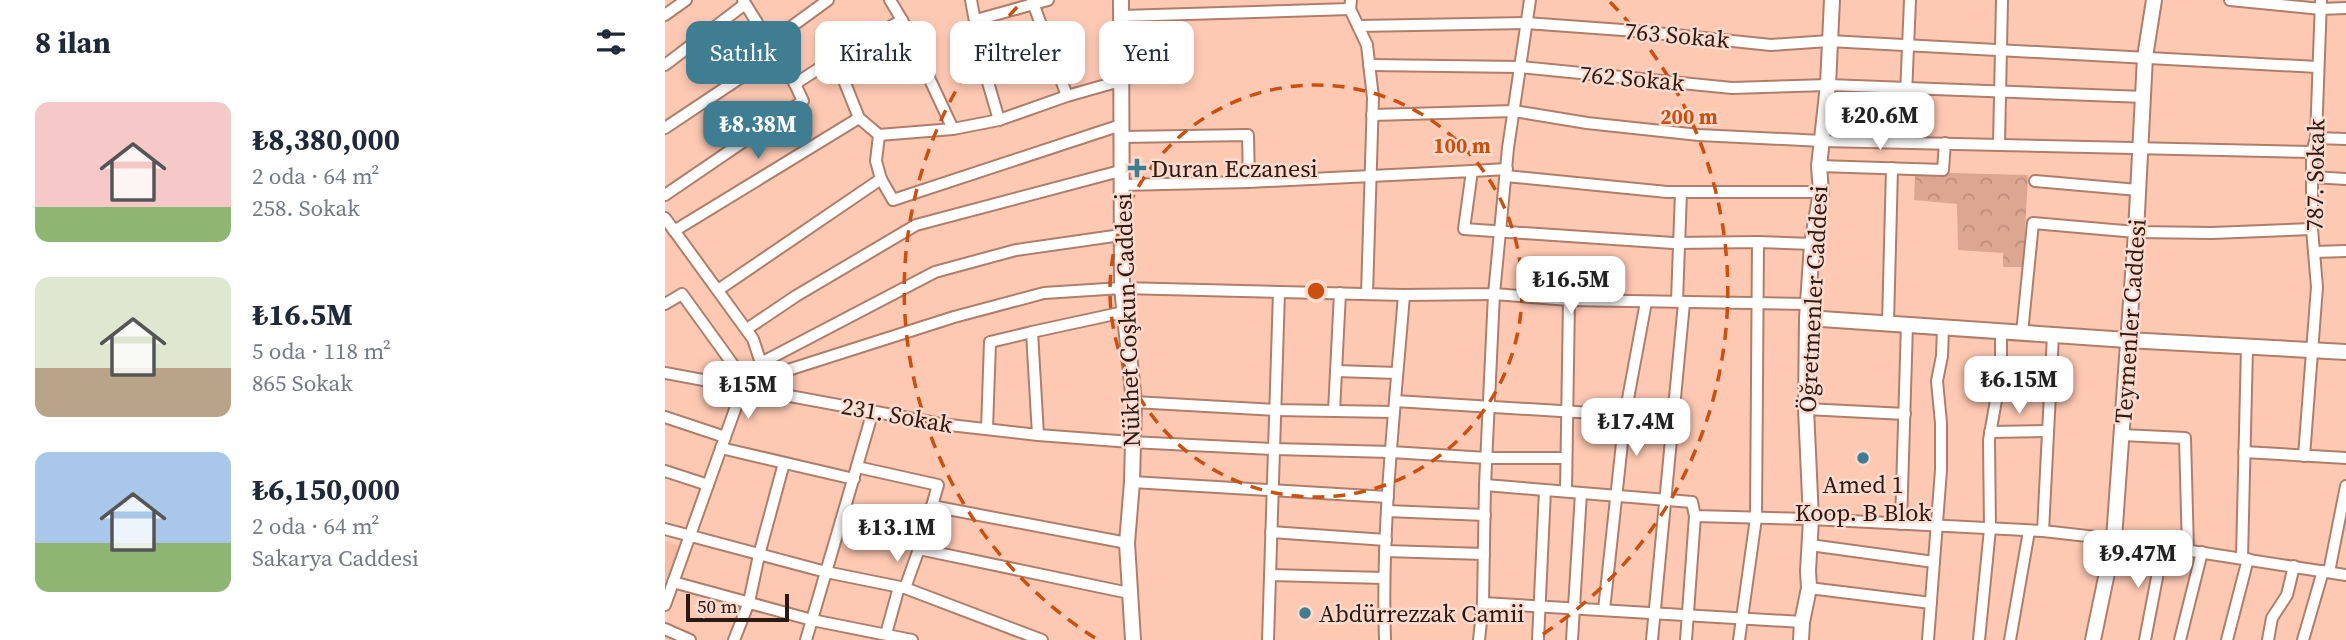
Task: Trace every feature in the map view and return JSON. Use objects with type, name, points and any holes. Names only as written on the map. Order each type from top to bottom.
[{"type":"street","points":[[665,15],[686,0]]},
{"type":"street","points":[[799,21],[828,0]]},
{"type":"street","points":[[971,0],[983,65],[999,120]]},
{"type":"street","points":[[976,20],[1048,0]]},
{"type":"street","name":"Nükhet Coşkun Caddesi","points":[[1121,0],[1121,21]]},
{"type":"street","points":[[1479,640],[1483,603],[1493,294],[1506,172],[1530,0]]},
{"type":"street","name":"Öğretmenler Caddesi","points":[[1801,640],[1809,587],[1811,519],[1806,409],[1808,311],[1812,244],[1821,192],[1819,166],[1828,85],[1832,0]]},
{"type":"street","points":[[1903,142],[1910,0]]},
{"type":"street","points":[[1999,144],[2002,0]]},
{"type":"street","name":"Teymenler Caddesi","points":[[2093,640],[2114,539],[2136,232],[2145,57],[2154,0]]},
{"type":"street","points":[[2230,0],[2321,4],[2346,8]]},
{"type":"street","points":[[893,1],[953,129]]},
{"type":"street","points":[[665,65],[744,2],[756,21]]},
{"type":"street","points":[[1033,2],[1067,96]]},
{"type":"street","name":"787. Sokak","points":[[2304,456],[2317,287],[2312,229],[2312,152],[2316,138],[2321,4]]},
{"type":"street","points":[[1121,16],[1350,5],[1367,45],[1373,115],[1367,294]]},
{"type":"street","name":"763 Sokak","points":[[1358,26],[1526,23],[1771,45],[1829,41],[2001,48],[2318,67]]},
{"type":"street","name":"762 Sokak","points":[[1369,65],[1520,67],[1732,88],[1828,85],[2144,97]]},
{"type":"street","points":[[665,128],[731,84]]},
{"type":"street","points":[[665,195],[803,100],[795,84]]},
{"type":"street","points":[[845,84],[859,118],[879,135],[953,129],[999,120],[1109,84]]},
{"type":"street","name":"Nükhet Coşkun Caddesi","points":[[1120,84],[1122,288],[1134,402],[1127,543],[1133,640]]},
{"type":"street","points":[[1373,115],[1514,111],[1699,135],[1822,141],[2312,152]]},
{"type":"street","points":[[674,231],[859,118]]},
{"type":"street","points":[[879,135],[876,161],[881,178],[893,200],[1121,131],[1248,135],[1249,182]]},
{"type":"street","points":[[2316,138],[2346,139]]},
{"type":"street","points":[[1819,166],[1943,170],[1945,143]]},
{"type":"street","points":[[1888,323],[1892,168]]},
{"type":"street","points":[[1472,171],[1464,229],[1680,243],[1812,244]]},
{"type":"street","points":[[747,329],[796,296],[916,225],[1121,178],[1249,182],[1472,171],[1506,172],[1681,192],[1821,192]]},
{"type":"street","points":[[2312,177],[2346,179]]},
{"type":"street","points":[[718,290],[881,178]]},
{"type":"street","points":[[2035,181],[2138,190]]},
{"type":"street","points":[[1652,640],[1681,302],[1681,192]]},
{"type":"street","points":[[665,218],[753,338],[761,363]]},
{"type":"street","points":[[2022,333],[2033,223],[2136,232],[2212,233],[2312,229]]},
{"type":"street","points":[[665,605],[725,437],[761,363],[935,272],[1016,250],[1121,235]]},
{"type":"street","points":[[1739,640],[1756,518],[1758,242]]},
{"type":"street","points":[[2314,253],[2346,251]]},
{"type":"street","points":[[749,388],[788,370],[954,317],[1044,293],[1122,288],[1404,295],[1493,294],[1646,302],[1759,302],[1888,323],[2346,352]]},
{"type":"street","points":[[1268,640],[1279,292]]},
{"type":"street","points":[[1333,411],[1340,293]]},
{"type":"street","points":[[665,304],[682,294],[749,388]]},
{"type":"street","points":[[1385,640],[1387,511],[1404,295]]},
{"type":"street","points":[[1566,491],[1569,300]]},
{"type":"street","points":[[1604,610],[1625,415],[1646,302]]},
{"type":"street","points":[[987,429],[990,342],[1124,312]]},
{"type":"street","points":[[1901,524],[1907,324]]},
{"type":"street","points":[[1928,640],[1941,446],[1937,381],[1942,356],[1943,327]]},
{"type":"street","points":[[1979,640],[1990,529],[1990,432],[2001,372],[2001,331]]},
{"type":"street","points":[[1032,332],[1038,435]]},
{"type":"street","points":[[2043,531],[2053,335]]},
{"type":"street","points":[[2227,640],[2245,559],[2247,347]]},
{"type":"street","points":[[1336,371],[1398,373]]},
{"type":"street","name":"231. Sokak","points":[[665,373],[941,425],[1038,435],[1274,449],[1487,458],[1566,458]]},
{"type":"street","points":[[1134,402],[1333,411],[1489,406],[1625,415]]},
{"type":"street","points":[[1806,409],[1905,414]]},
{"type":"street","points":[[806,640],[873,411]]},
{"type":"street","points":[[665,416],[725,437]]},
{"type":"street","points":[[1990,432],[2048,431]]},
{"type":"street","points":[[2122,435],[2185,439],[2188,550]]},
{"type":"street","points":[[721,448],[784,463],[938,485],[924,537],[902,588],[890,637]]},
{"type":"street","points":[[2244,452],[2346,458]]},
{"type":"street","points":[[734,640],[749,602],[784,463]]},
{"type":"street","points":[[665,471],[708,485]]},
{"type":"street","points":[[1132,482],[1388,497]]},
{"type":"street","points":[[1485,485],[1692,502],[1695,516],[1686,640]]},
{"type":"street","points":[[2303,640],[2326,571],[2346,486]]},
{"type":"street","points":[[1538,640],[1545,489]]},
{"type":"street","points":[[1572,640],[1581,493]]},
{"type":"street","points":[[932,506],[1127,543]]},
{"type":"street","points":[[1387,511],[1485,515]]},
{"type":"street","points":[[1695,516],[2043,531],[2163,546],[2346,575]]},
{"type":"street","points":[[841,522],[924,537]]},
{"type":"street","points":[[665,528],[689,537],[826,572],[902,588],[1042,640]]},
{"type":"street","points":[[2010,640],[2029,531]]},
{"type":"street","points":[[1271,532],[1386,546],[1484,554]]},
{"type":"street","points":[[1810,545],[1934,562]]},
{"type":"street","points":[[2145,640],[2163,546]]},
{"type":"street","points":[[919,549],[1129,593]]},
{"type":"street","points":[[2180,640],[2202,552]]},
{"type":"street","points":[[2268,640],[2272,618],[2287,595],[2294,566]]},
{"type":"street","points":[[1270,575],[1384,578]]},
{"type":"street","points":[[673,582],[812,620],[912,640]]},
{"type":"street","points":[[1809,587],[1931,603]]},
{"type":"street","points":[[1483,603],[1802,622]]},
{"type":"street","points":[[665,629],[690,640]]},
{"type":"shaded area","points":[[665,541],[679,546],[665,584]]},
{"type":"green space","points":[[1951,173],[2028,175],[2023,267],[2003,267],[2003,253],[1958,250],[1957,204],[1914,200],[1915,176]]},
{"type":"place","name":"Duran Eczanesi","points":[[1137,168]]},
{"type":"place","name":"Amed 1 Koop. B Blok","points":[[1863,458]]},
{"type":"place","name":"Abdürrezzak Camii","points":[[1305,613]]}]
